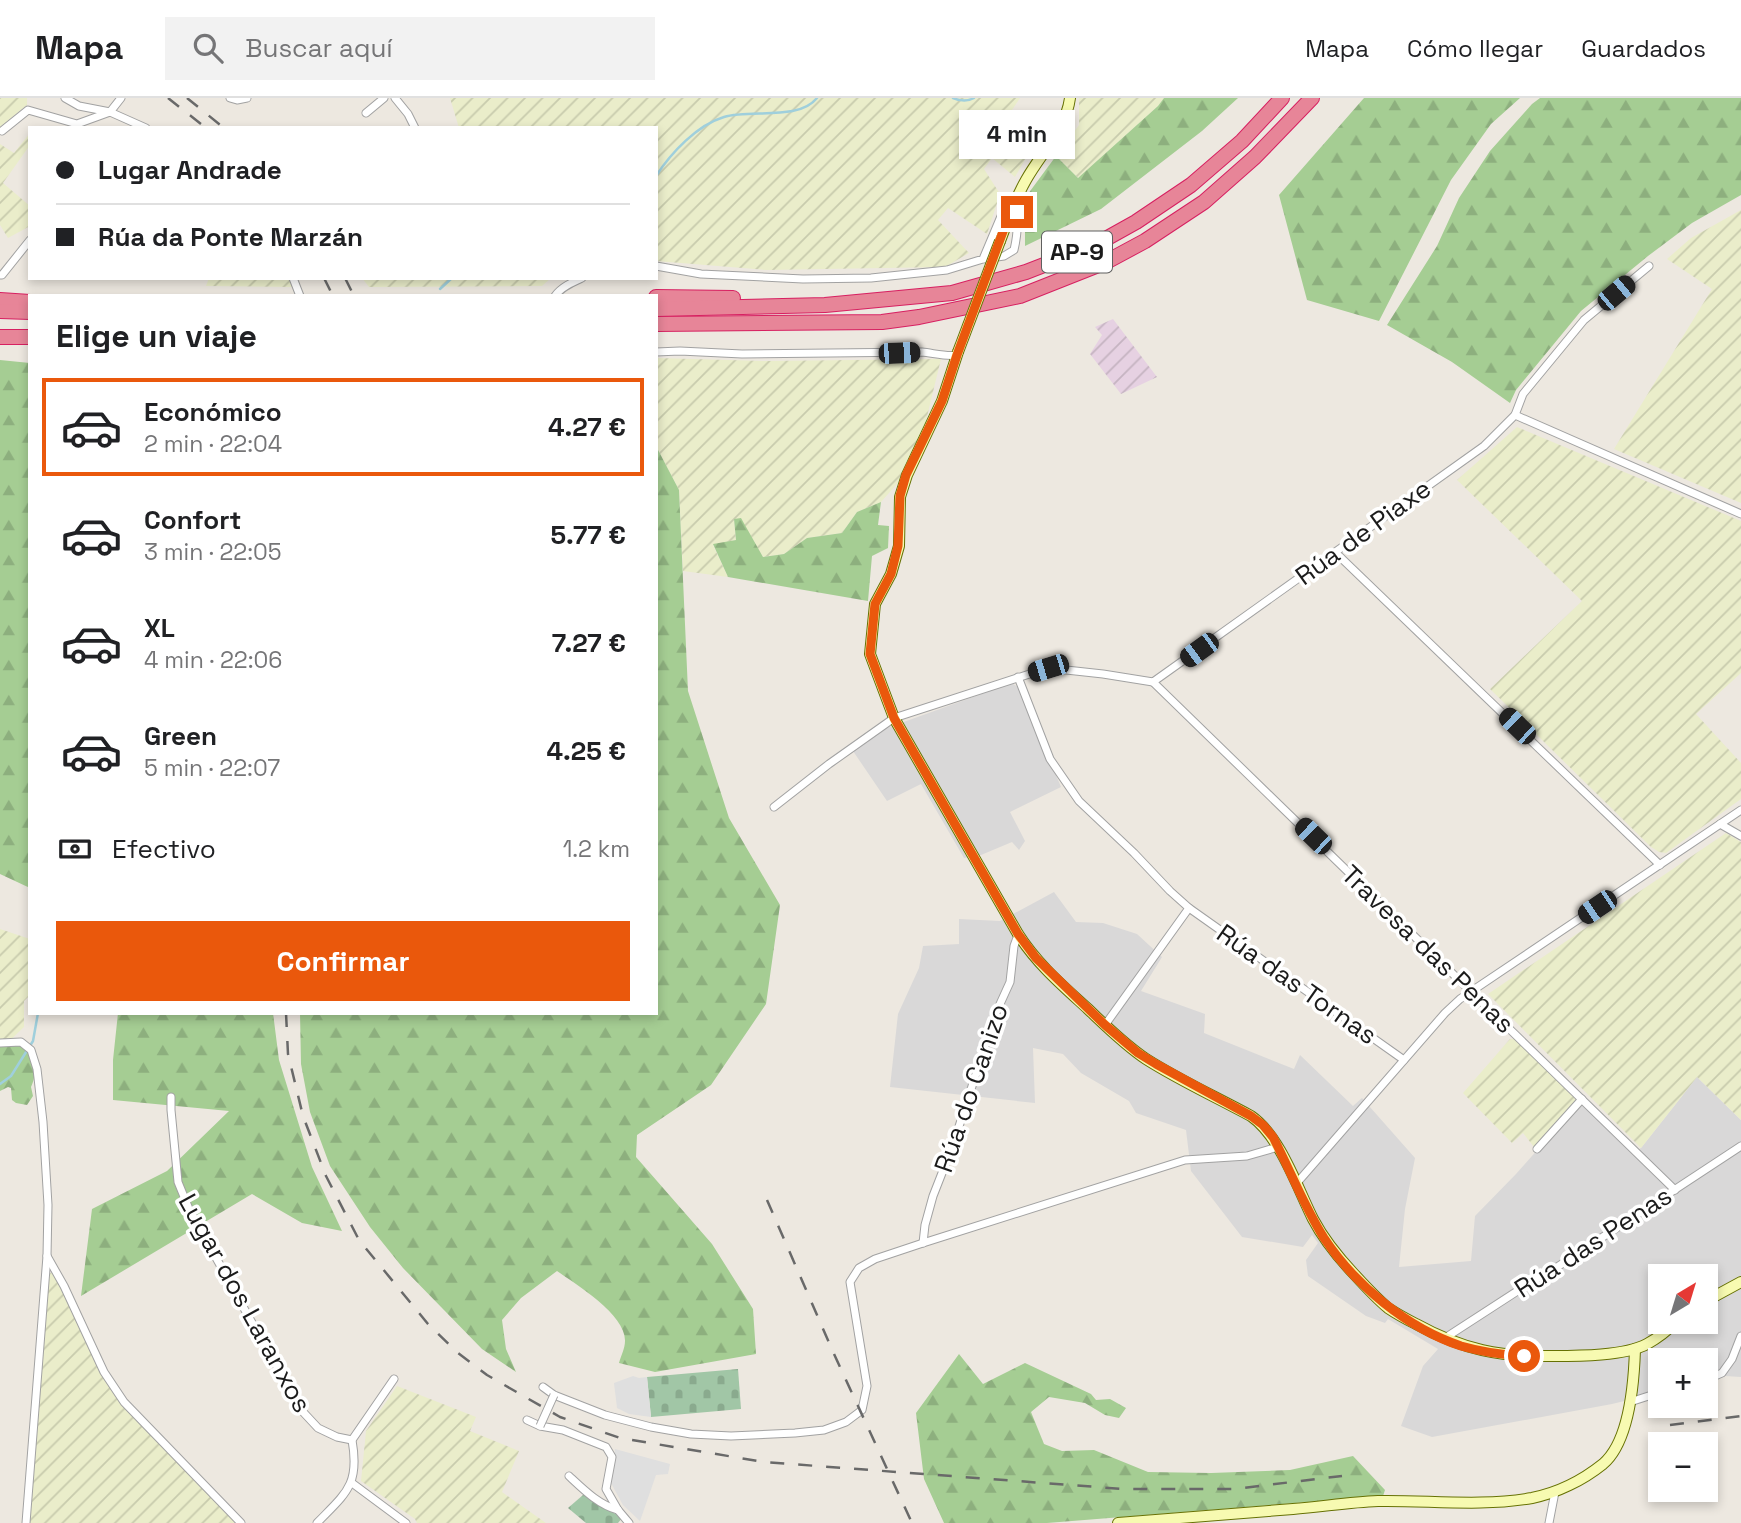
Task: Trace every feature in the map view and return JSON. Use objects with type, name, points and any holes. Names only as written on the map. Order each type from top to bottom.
[{"type":"highway","name":"AP-9","points":[[658,309],[825,304],[952,293],[1026,272],[1093,246],[1136,222],[1191,185],[1242,141],[1282,98]]},
{"type":"highway","name":"AP-9","points":[[658,324],[882,322],[1020,296],[1106,262],[1146,241],[1194,209],[1255,157],[1312,98]]},
{"type":"highway","points":[[658,297],[790,299],[825,304]]},
{"type":"highway","points":[[0,300],[28,302]]},
{"type":"highway","points":[[0,311],[28,312]]},
{"type":"highway","points":[[0,328],[28,328]]},
{"type":"highway","points":[[0,337],[28,337]]},
{"type":"street","points":[[65,98],[79,106],[110,113],[141,126]]},
{"type":"street","points":[[230,98],[247,98]]},
{"type":"street","points":[[366,113],[384,98]]},
{"type":"street","points":[[1070,99],[1063,122],[1014,202],[942,401],[906,475],[900,496],[898,546],[891,574],[875,604],[870,654],[894,718],[1018,934],[1044,967],[1105,1025],[1146,1059],[1251,1116],[1268,1131],[1325,1239],[1370,1291],[1394,1312],[1444,1338],[1475,1349],[1508,1355],[1596,1354],[1635,1349],[1660,1334]]},
{"type":"street","points":[[2,131],[28,110],[77,126],[110,113],[120,100]]},
{"type":"street","points":[[399,100],[414,126]]},
{"type":"street","points":[[77,126],[79,106]]},
{"type":"street","points":[[983,259],[1007,202],[1014,202]]},
{"type":"street","points":[[658,266],[701,274],[803,279],[905,275],[947,270],[1004,256],[1014,250],[1018,232],[1014,202]]},
{"type":"street","points":[[1,275],[28,242]]},
{"type":"street","name":"Rúa de Piaxe","points":[[1153,682],[1484,446],[1515,415],[1523,394],[1584,320],[1649,266]]},
{"type":"street","points":[[556,294],[577,280]]},
{"type":"street","points":[[658,352],[922,352],[949,357],[958,354]]},
{"type":"street","points":[[1515,415],[1741,514]]},
{"type":"street","points":[[1336,552],[1660,865]]},
{"type":"street","points":[[774,807],[894,718],[1018,677],[1048,668],[1153,682]]},
{"type":"street","name":"Rúa das Tornas","points":[[1018,677],[1050,759],[1079,801],[1189,908],[1404,1060]]},
{"type":"street","name":"Travesa das Penas","points":[[1153,682],[1675,1190]]},
{"type":"street","points":[[1296,1184],[1453,1005],[1741,810]]},
{"type":"street","points":[[1720,824],[1741,835]]},
{"type":"street","name":"Rúa das Tornas","points":[[1105,1025],[1189,908]]},
{"type":"street","name":"Rúa do Canizo","points":[[923,1243],[933,1196],[953,1145],[995,1015],[1010,982],[1018,934]]},
{"type":"street","points":[[0,1043],[21,1042],[32,1050],[43,1122],[48,1205],[47,1256],[26,1523]]},
{"type":"street","name":"Lugar dos Laranxos","points":[[171,1097],[178,1182],[189,1209],[304,1413],[318,1427],[337,1437],[352,1440]]},
{"type":"street","points":[[1537,1149],[1582,1098]]},
{"type":"street","name":"Rúa das Penas","points":[[1444,1338],[1741,1146]]},
{"type":"street","points":[[543,1387],[554,1395],[605,1415],[691,1434],[731,1436],[824,1430],[846,1422],[862,1410],[867,1386],[850,1282],[859,1268],[874,1259],[1185,1160],[1247,1156],[1278,1147]]},
{"type":"street","points":[[47,1256],[104,1372],[124,1402],[241,1523]]},
{"type":"street","points":[[1718,1294],[1741,1282]]},
{"type":"street","points":[[1718,1375],[1732,1359],[1741,1335]]},
{"type":"street","points":[[1118,1523],[1378,1501],[1492,1502],[1530,1499],[1555,1492],[1604,1463],[1615,1449],[1626,1423],[1633,1387],[1635,1349]]},
{"type":"street","points":[[317,1523],[352,1483],[355,1457],[352,1440],[394,1379]]},
{"type":"street","points":[[540,1426],[554,1395]]},
{"type":"street","points":[[1630,1402],[1648,1396]]},
{"type":"street","points":[[527,1420],[540,1426],[563,1430],[606,1447],[612,1457],[606,1489],[629,1523]]},
{"type":"street","points":[[569,1476],[590,1496],[618,1510]]},
{"type":"street","points":[[352,1483],[406,1523]]},
{"type":"street","points":[[1549,1523],[1555,1492]]},
{"type":"shaded area","points":[[1113,319],[1157,377],[1121,394],[1090,354],[1102,335],[1095,327]]},
{"type":"shaded area","points":[[1012,683],[1019,688],[1061,787],[1010,812],[1025,841],[1019,850],[1012,842],[981,855],[964,858],[921,784],[887,801],[853,751],[887,728]]},
{"type":"shaded area","points":[[1054,892],[1076,922],[1103,923],[1137,934],[1162,957],[1141,991],[1205,1014],[1204,1033],[1294,1069],[1300,1055],[1353,1106],[1362,1098],[1415,1158],[1405,1209],[1399,1267],[1471,1261],[1475,1216],[1579,1103],[1636,1151],[1697,1077],[1741,1120],[1741,1377],[1718,1378],[1718,1348],[1648,1348],[1648,1395],[1432,1437],[1401,1426],[1423,1366],[1438,1349],[1388,1319],[1385,1323],[1366,1316],[1308,1276],[1306,1260],[1318,1243],[1312,1235],[1303,1247],[1242,1237],[1191,1171],[1186,1130],[1136,1113],[1129,1101],[1081,1073],[1063,1054],[1033,1048],[1035,1103],[890,1087],[898,1014],[919,968],[923,946],[959,944],[959,919],[1000,921]]},
{"type":"shaded area","points":[[633,1376],[647,1377],[651,1417],[629,1414],[617,1408],[614,1383]]},
{"type":"shaded area","points":[[615,1449],[670,1464],[668,1474],[656,1475],[640,1521],[623,1505],[611,1483]]},
{"type":"green space","points":[[0,98],[27,98],[27,105],[0,127]]},
{"type":"green space","points":[[450,98],[1020,98],[1012,110],[1037,139],[1015,177],[992,158],[984,169],[1000,194],[987,234],[948,208],[938,220],[969,253],[945,267],[766,270],[658,261],[658,126],[458,126]]},
{"type":"green space","points":[[1079,98],[1164,98],[1078,178],[1056,156],[1079,125]]},
{"type":"green space","points":[[1164,98],[1238,98],[1202,131],[1101,209],[1025,246],[1025,198],[1056,156],[1078,178]]},
{"type":"green space","points":[[1364,98],[1520,98],[1491,124],[1451,180],[1379,321],[1307,300],[1279,195]]},
{"type":"green space","points":[[1540,98],[1741,98],[1741,195],[1692,223],[1581,311],[1516,390],[1510,403],[1452,362],[1387,325],[1437,246],[1459,198],[1490,151]]},
{"type":"green space","points":[[28,136],[28,148],[3,183],[28,204],[28,227],[8,238],[0,225],[0,144],[14,153]]},
{"type":"green space","points":[[1741,210],[1741,503],[1614,449],[1712,289],[1667,259],[1691,238]]},
{"type":"green space","points":[[208,280],[291,280],[293,287],[206,286]]},
{"type":"green space","points":[[364,280],[549,280],[542,286],[369,287]]},
{"type":"green space","points":[[658,358],[766,361],[941,359],[924,429],[897,484],[881,502],[857,512],[842,533],[807,538],[784,554],[763,557],[741,519],[734,520],[736,540],[713,545],[728,577],[683,571],[679,490],[658,450]]},
{"type":"green space","points":[[0,360],[28,363],[28,887],[0,874]]},
{"type":"green space","points":[[1517,427],[1741,521],[1741,673],[1696,714],[1741,763],[1741,799],[1666,853],[1651,847],[1490,689],[1582,601],[1457,480]]},
{"type":"green space","points":[[658,450],[679,490],[688,691],[729,818],[780,905],[766,1004],[711,1085],[637,1135],[636,1157],[712,1244],[753,1309],[756,1354],[655,1372],[619,1363],[625,1341],[618,1321],[588,1292],[557,1271],[521,1298],[502,1320],[506,1349],[516,1372],[482,1349],[403,1268],[370,1227],[330,1166],[310,1112],[301,1064],[300,1015],[658,1015]]},
{"type":"green space","points":[[881,502],[878,525],[889,526],[888,548],[872,556],[868,601],[728,577],[713,544],[736,540],[734,519],[741,518],[763,557],[784,554],[807,538],[842,533],[857,512]]},
{"type":"green space","points":[[1726,833],[1741,842],[1741,1120],[1697,1077],[1641,1148],[1488,994]]},
{"type":"green space","points":[[0,929],[28,938],[28,997],[24,1001],[24,1027],[0,1050]]},
{"type":"green space","points":[[118,1015],[273,1015],[279,1060],[312,1167],[342,1231],[302,1223],[252,1194],[81,1296],[92,1209],[167,1171],[229,1111],[113,1100],[113,1060]]},
{"type":"green space","points":[[1510,1039],[1518,1041],[1576,1100],[1534,1147],[1523,1133],[1512,1143],[1463,1093]]},
{"type":"green space","points":[[0,1044],[20,1045],[31,1054],[35,1071],[31,1087],[33,1096],[27,1105],[12,1100],[11,1088],[0,1091]]},
{"type":"green space","points":[[56,1272],[123,1406],[237,1523],[30,1523],[46,1274]]},
{"type":"green space","points":[[959,1354],[983,1384],[1025,1363],[1091,1394],[1096,1400],[1110,1399],[1126,1408],[1119,1418],[1105,1415],[1085,1403],[1049,1397],[1031,1412],[1044,1444],[1062,1451],[1094,1450],[1148,1472],[1290,1470],[1353,1456],[1385,1490],[1383,1496],[1047,1523],[944,1523],[924,1479],[916,1413]]},
{"type":"green space","points":[[738,1369],[741,1409],[651,1417],[647,1377]]},
{"type":"green space","points":[[397,1386],[476,1417],[470,1431],[519,1451],[502,1492],[546,1523],[417,1523],[361,1481],[366,1431]]},
{"type":"green space","points":[[583,1495],[622,1518],[618,1523],[586,1523],[568,1508]]},
{"type":"waterway","points":[[658,173],[686,141],[714,121],[735,115],[799,110],[817,98]]},
{"type":"waterway","points":[[953,98],[964,101],[974,98]]},
{"type":"waterway","points":[[440,289],[450,280]]},
{"type":"waterway","points":[[0,1084],[11,1076],[33,1041],[38,1015]]},
{"type":"railway","points":[[168,98],[203,126]]},
{"type":"railway","points":[[187,98],[222,126]]},
{"type":"railway","points":[[325,280],[332,294]]},
{"type":"railway","points":[[346,280],[353,294]]},
{"type":"railway","points":[[286,1015],[288,1054],[303,1116],[326,1176],[359,1240],[428,1324],[458,1353],[487,1375],[560,1417],[620,1438],[764,1462],[1123,1489],[1234,1489],[1342,1476]]},
{"type":"railway","points":[[767,1200],[912,1523]]},
{"type":"railway","points":[[1670,1425],[1741,1416]]},
{"type":"route","points":[[1017,212],[1014,202],[942,401],[906,475],[900,496],[898,546],[891,574],[875,604],[870,654],[894,718],[1018,934],[1044,967],[1138,1053],[1263,1125],[1273,1137],[1325,1239],[1340,1259],[1386,1306],[1423,1328],[1460,1345],[1496,1354],[1524,1356]]}]
